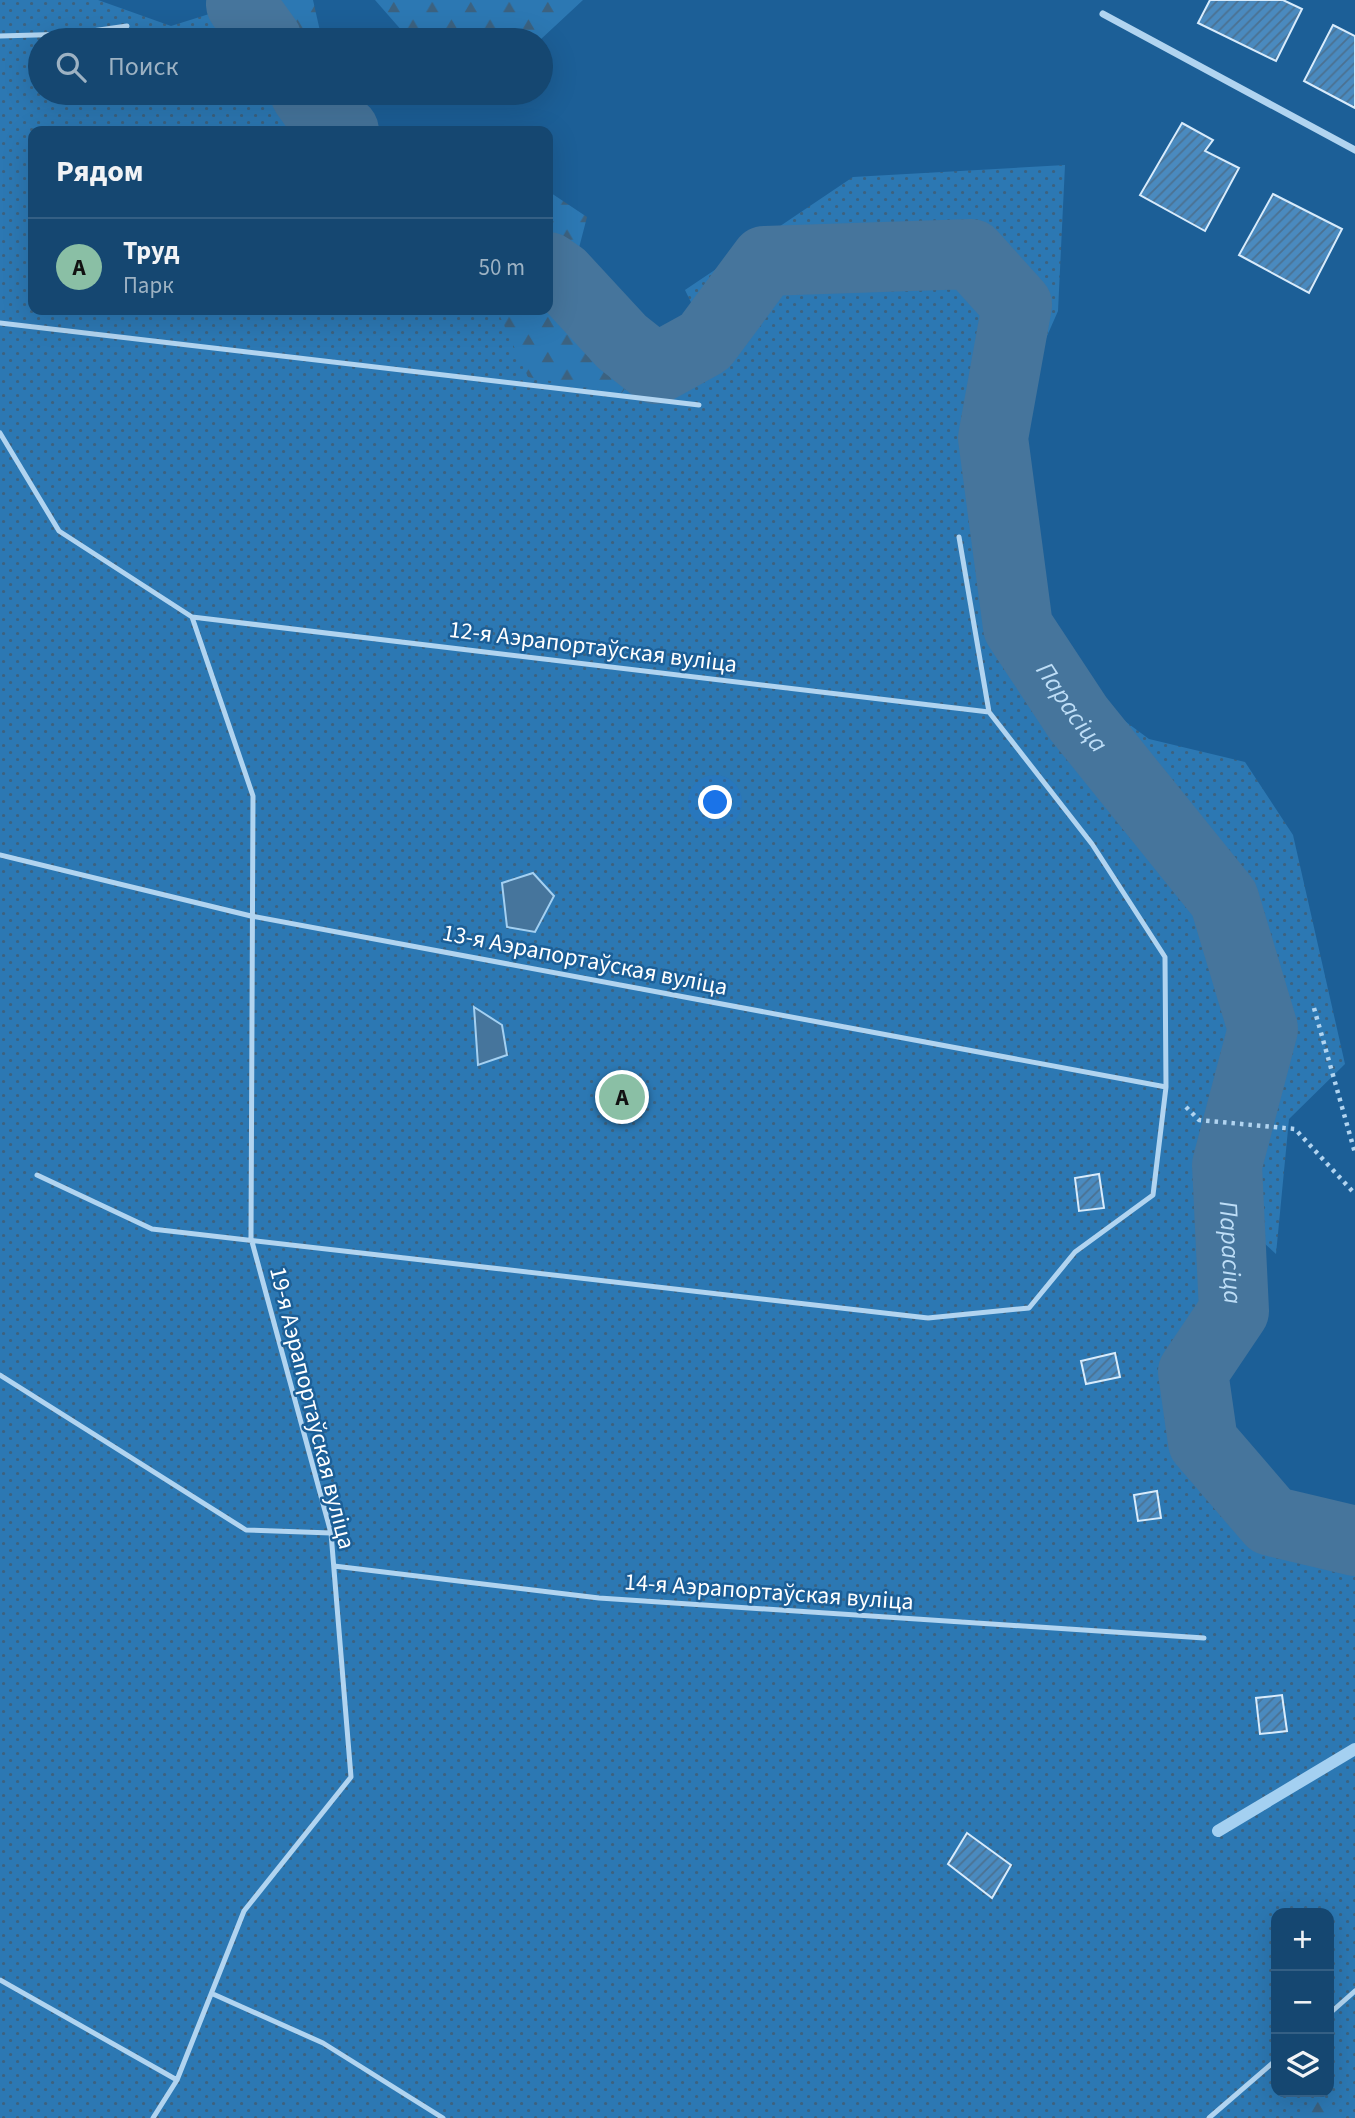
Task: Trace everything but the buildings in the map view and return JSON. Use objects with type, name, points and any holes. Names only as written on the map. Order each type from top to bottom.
[{"type":"street","points":[[1103,15],[1355,150]]},
{"type":"lane","points":[[113,28],[127,26]]},
{"type":"lane","points":[[0,36],[28,35]]},
{"type":"lane","points":[[0,323],[699,405]]},
{"type":"lane","points":[[0,433],[59,531],[192,617]]},
{"type":"lane","points":[[959,537],[989,712]]},
{"type":"lane","name":"12-я Аэрапортаўская вуліца","points":[[192,617],[989,712]]},
{"type":"lane","name":"19-я Аэрапортаўская вуліца","points":[[153,2118],[177,2080],[244,1911],[351,1777],[331,1533],[251,1238],[253,796],[192,617]]},
{"type":"lane","name":"19-я Аэрапортаўская вуліца","points":[[251,1238],[928,1318],[1029,1308],[1075,1252],[1153,1195],[1166,1087],[1166,957],[1092,844],[989,712]]},
{"type":"lane","name":"13-я Аэрапортаўская вуліца","points":[[0,855],[251,916],[1166,1087]]},
{"type":"lane","points":[[37,1175],[152,1229],[251,1238]]},
{"type":"lane","points":[[0,1375],[246,1530],[331,1533]]},
{"type":"lane","name":"14-я Аэрапортаўская вуліца","points":[[334,1566],[599,1598],[1204,1638]]},
{"type":"lane","points":[[0,1980],[177,2080]]},
{"type":"lane","points":[[1334,2010],[1355,1991]]},
{"type":"lane","points":[[213,1994],[323,2043],[443,2118]]},
{"type":"lane","points":[[1209,2118],[1271,2064]]},
{"type":"path","points":[[1314,1008],[1355,1153]]},
{"type":"path","points":[[1199,1120],[1295,1129],[1355,1194]]},
{"type":"green space","points":[[0,0],[98,0],[171,26],[241,4],[258,28],[28,28],[28,105],[314,105],[338,126],[28,126],[28,315],[553,315],[553,297],[561,276],[622,342],[656,369],[708,337],[685,290],[853,177],[1065,165],[1058,311],[1018,402],[998,472],[1018,627],[1037,656],[1149,739],[1245,762],[1293,835],[1345,1064],[1289,1119],[1276,1254],[1229,1211],[1234,1311],[1193,1372],[1202,1431],[1212,1452],[1256,1504],[1355,1522],[1355,2118],[0,2118]]},
{"type":"green space","points":[[246,0],[313,0],[319,28],[259,28]]},
{"type":"green space","points":[[375,0],[583,0],[553,28],[400,28]]},
{"type":"green space","points":[[553,194],[587,217],[560,321],[663,337],[621,394],[528,377],[499,315],[553,315]]},
{"type":"green space","points":[[1321,2097],[1344,2118],[1293,2118]]},
{"type":"shaded area","points":[[533,873],[554,896],[535,932],[507,927],[502,883]]},
{"type":"shaded area","points":[[474,1007],[502,1025],[507,1055],[478,1065]]},
{"type":"waterway","name":"Парасіца","points":[[243,0],[241,4],[258,28]]},
{"type":"waterway","name":"Парасіца","points":[[314,105],[338,126]]},
{"type":"waterway","name":"Парасіца","points":[[553,270],[622,342],[656,369],[705,342],[765,261],[971,254],[1017,305],[993,438],[1018,627],[1078,718],[1224,899],[1263,1029],[1227,1165],[1234,1311],[1193,1372],[1203,1442],[1271,1521],[1355,1541]]},
{"type":"waterway","points":[[1218,1831],[1355,1749]]},
{"type":"place","name":"Труд","points":[[622,1097]]}]
